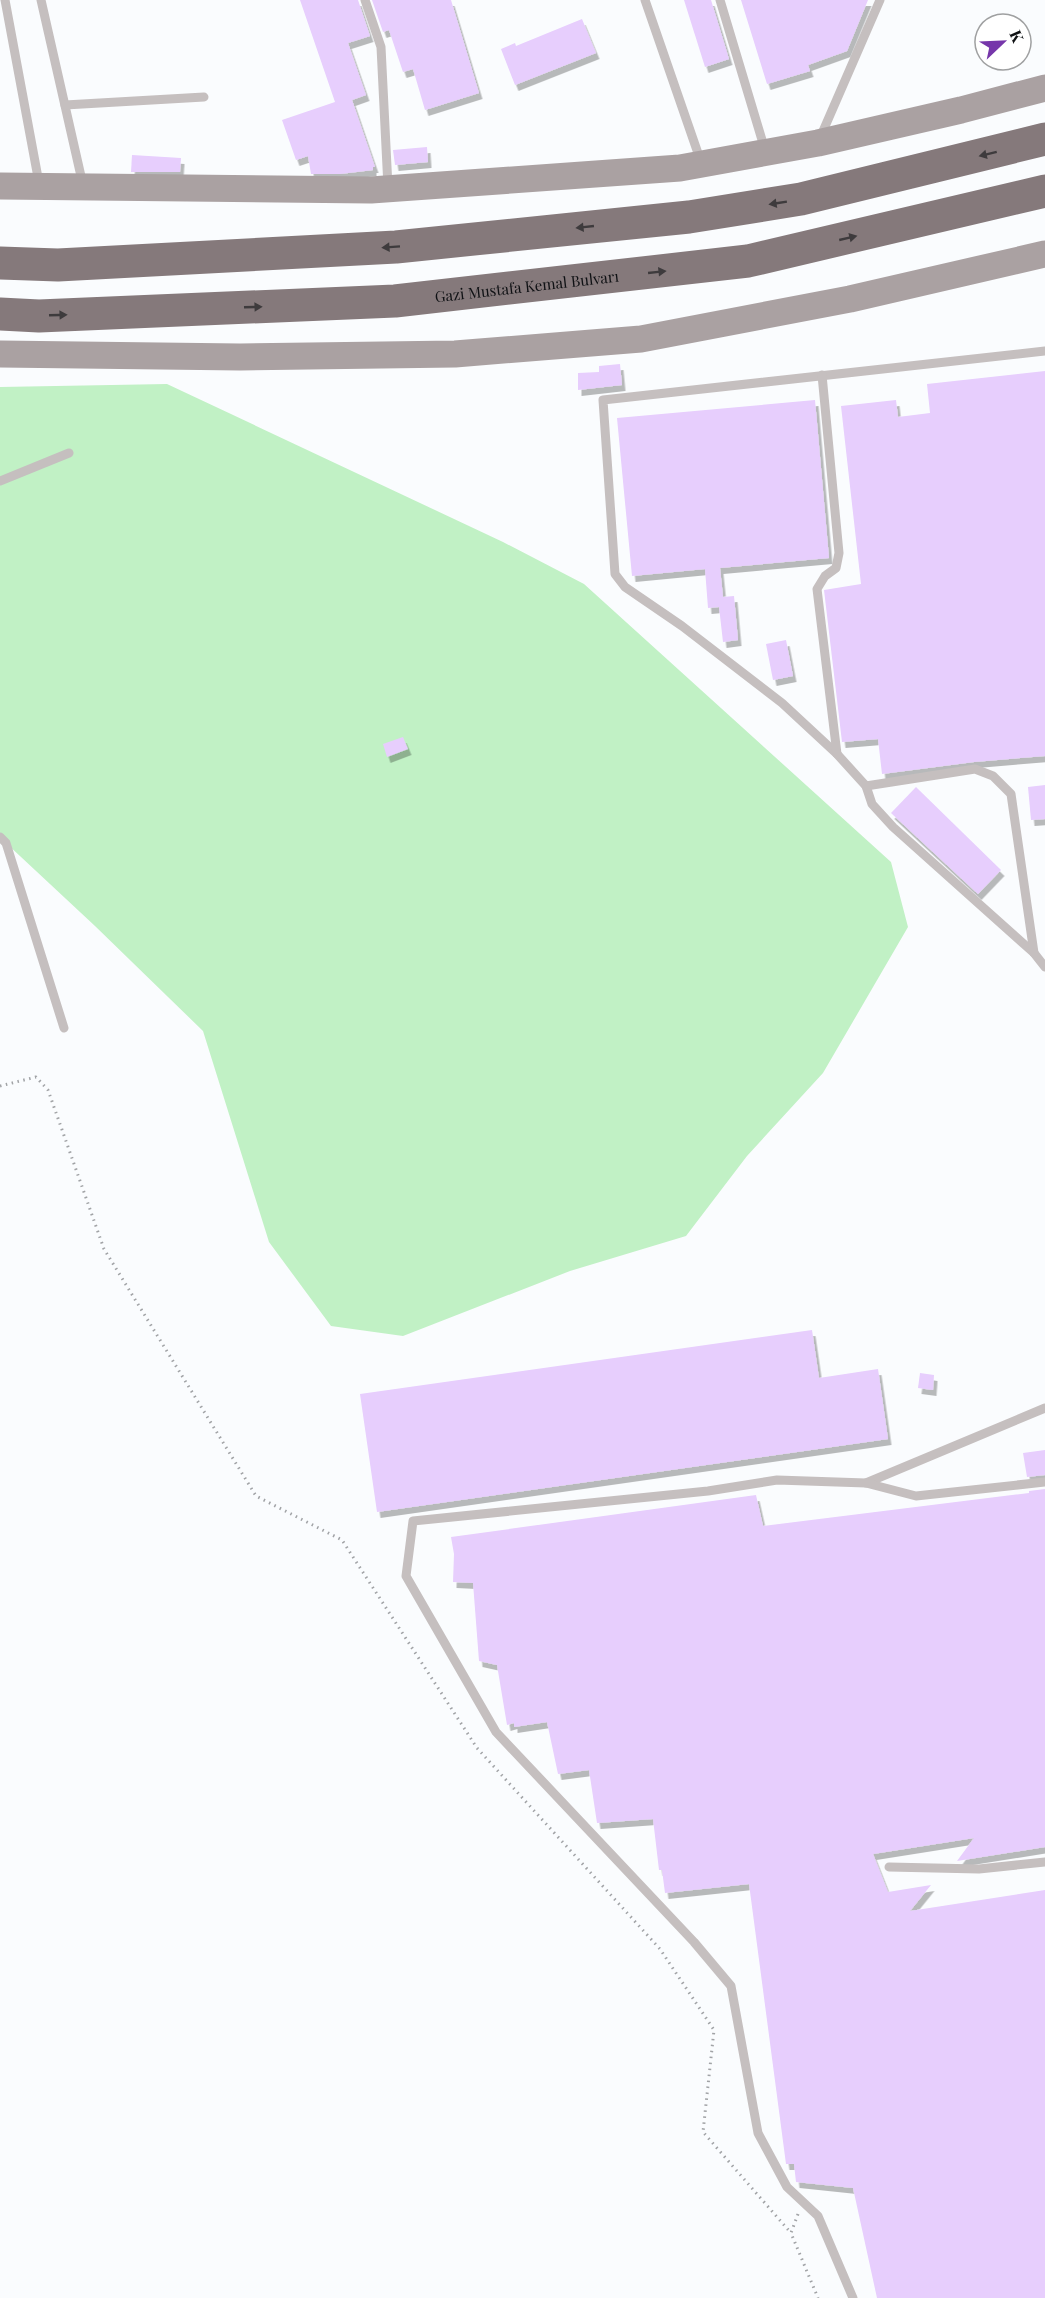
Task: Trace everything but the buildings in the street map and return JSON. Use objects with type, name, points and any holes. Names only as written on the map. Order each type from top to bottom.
[{"type":"highway","points":[[0,263],[58,265],[396,246],[689,217],[801,199],[1045,139]]},
{"type":"highway","name":"Gazi Mustafa Kemal Bulvarı","points":[[0,314],[39,316],[395,301],[748,261],[1045,191]]},
{"type":"street","points":[[0,186],[388,189],[680,168],[818,143],[1045,88]]},
{"type":"street","points":[[0,354],[240,357],[455,354],[641,339],[850,299],[1045,254]]},
{"type":"lane","points":[[5,0],[39,187]]},
{"type":"lane","points":[[41,0],[84,188]]},
{"type":"lane","points":[[365,0],[381,47],[388,189]]},
{"type":"lane","points":[[645,0],[702,164]]},
{"type":"lane","points":[[720,0],[765,152]]},
{"type":"lane","points":[[818,143],[880,0]]},
{"type":"lane","points":[[65,105],[204,97]]},
{"type":"lane","points":[[1045,351],[603,400],[615,574],[625,587],[681,626],[782,703],[837,754],[866,786],[872,804],[893,827],[974,902],[1034,953],[1045,967]]},
{"type":"lane","points":[[822,375],[838,553],[836,568],[825,576],[817,589],[837,754]]},
{"type":"lane","points":[[0,481],[69,453]]},
{"type":"lane","points":[[866,786],[975,769],[993,776],[1011,794],[1034,953]]},
{"type":"lane","points":[[0,837],[6,843],[64,1028]]},
{"type":"lane","points":[[866,1483],[1045,1408]]},
{"type":"lane","points":[[853,2298],[818,2216],[787,2187],[758,2133],[731,1986],[694,1942],[496,1732],[406,1576],[413,1521],[708,1491],[777,1480],[866,1483],[916,1496],[1045,1482]]},
{"type":"lane","points":[[889,1867],[979,1869],[1045,1862]]},
{"type":"path","points":[[0,1086],[36,1077],[48,1090],[104,1249],[256,1496],[342,1540],[477,1748],[660,1949],[714,2030],[703,2132],[790,2233],[818,2298]]},
{"type":"path","points":[[790,2233],[802,2201]]},
{"type":"green space","points":[[167,384],[503,542],[584,584],[891,862],[908,927],[823,1073],[747,1156],[686,1236],[570,1271],[403,1336],[331,1326],[269,1242],[203,1031],[95,926],[6,843],[0,841],[0,387]]}]
